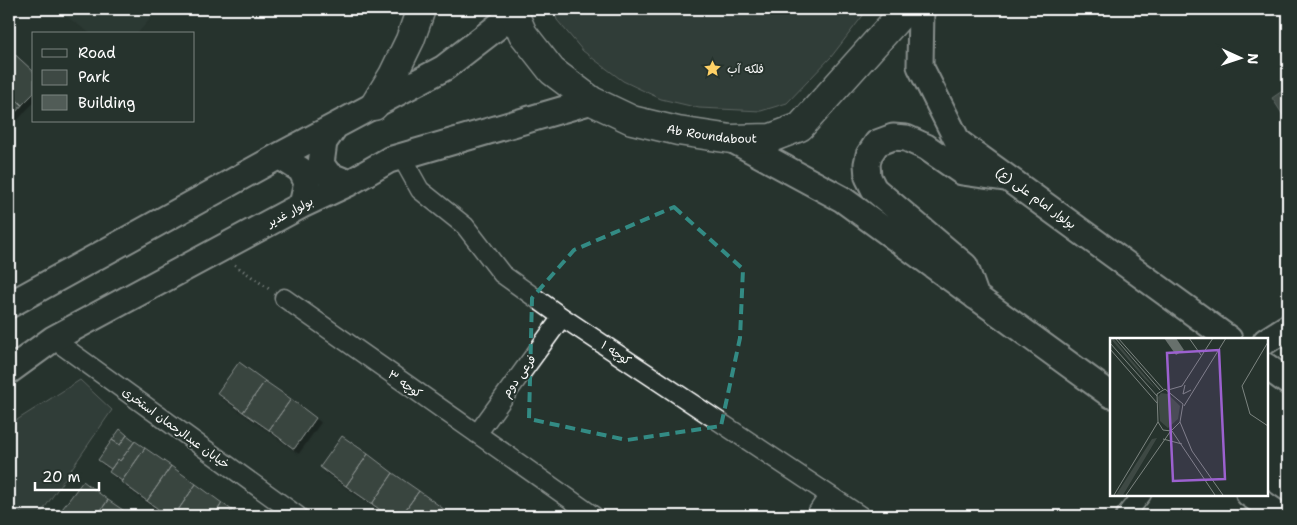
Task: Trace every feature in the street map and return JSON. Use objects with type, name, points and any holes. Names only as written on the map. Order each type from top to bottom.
[{"type":"main road","points":[[374,106],[393,75],[410,40],[421,9]]},
{"type":"main road","name":"Ab Roundabout","points":[[513,11],[523,34],[552,71],[592,100],[632,120],[678,131],[731,139],[771,138],[800,126],[906,9]]},
{"type":"street","name":"بولوار امام علی (ع)","points":[[921,9],[920,66],[958,142],[1228,338]]},
{"type":"street","points":[[9,306],[279,156],[444,68],[513,11]]},
{"type":"street","name":"بولوار غدیر","points":[[9,371],[54,339],[389,160],[592,100]]},
{"type":"street","points":[[334,128],[324,142],[321,164],[329,175],[349,183]]},
{"type":"street","points":[[976,296],[965,266],[874,189],[868,178],[866,164],[869,155],[878,143],[893,137],[906,138],[926,147],[962,172],[1008,178]]},
{"type":"street","points":[[731,139],[842,198],[1110,394]]},
{"type":"street","points":[[279,156],[301,170],[307,183],[302,205]]},
{"type":"street","name":"کوچه ۱","points":[[402,156],[420,190],[465,226],[502,274],[562,317],[861,516]]},
{"type":"street","name":"کوچه ۳","points":[[284,298],[594,516]]},
{"type":"street","name":"فرعی دوم","points":[[477,434],[562,317]]},
{"type":"street","points":[[1267,341],[1288,327]]},
{"type":"street","name":"خیابان عبدالرحمان استخری","points":[[54,339],[298,516]]},
{"type":"street","points":[[1267,367],[1288,382]]},
{"type":"street","points":[[816,516],[829,495]]},
{"type":"street","points":[[1125,516],[1141,495]]},
{"type":"street","points":[[1250,495],[1281,516]]},
{"type":"path","points":[[216,252],[284,298]]},
{"type":"highlighted area","points":[[674,207],[743,269],[740,338],[721,426],[627,440],[529,419],[532,298],[574,250]]},
{"type":"shaded area","points":[[56,9],[159,9],[139,32],[88,32]]},
{"type":"shaded area","points":[[1288,87],[1288,123],[1272,98]]},
{"type":"green space","name":"فلکه آب","points":[[554,9],[868,9],[831,57],[787,103],[761,111],[699,108],[661,99],[623,81],[583,51],[557,20]]},
{"type":"green space","points":[[80,380],[112,410],[39,516],[25,516],[9,504],[9,425]]},
{"type":"building","points":[[9,49],[32,70],[32,95],[22,105],[9,92]]},
{"type":"building","points":[[9,92],[22,105],[9,120]]},
{"type":"building","points":[[239,362],[265,381],[243,412],[217,393]]},
{"type":"building","points":[[265,381],[291,399],[269,430],[243,412]]},
{"type":"building","points":[[291,399],[316,418],[294,449],[269,430]]},
{"type":"building","points":[[120,429],[127,435],[120,445],[112,440]]},
{"type":"building","points":[[127,435],[135,441],[120,461],[118,459],[111,469],[98,460],[112,440],[120,445]]},
{"type":"building","points":[[342,436],[368,454],[346,486],[320,467]]},
{"type":"building","points":[[135,441],[145,448],[122,481],[109,472]]},
{"type":"building","points":[[145,448],[171,466],[147,501],[121,482]]},
{"type":"building","points":[[368,454],[393,473],[372,504],[346,486]]},
{"type":"building","points":[[171,466],[196,484],[174,516],[168,516],[147,501]]},
{"type":"building","points":[[393,473],[419,491],[401,516],[389,516],[372,504]]},
{"type":"building","points":[[83,481],[108,500],[97,516],[57,516]]},
{"type":"building","points":[[196,484],[222,503],[214,516],[174,516]]},
{"type":"building","points":[[419,491],[445,510],[440,516],[401,516]]},
{"type":"building","points":[[108,500],[132,516],[97,516]]},
{"type":"building","points":[[222,503],[232,510],[227,516],[214,516]]},
{"type":"building","points":[[232,510],[239,515],[227,516]]},
{"type":"building","points":[[445,510],[454,516],[440,516]]},
{"type":"place","name":"فلکه آب","points":[[713,69]]}]
